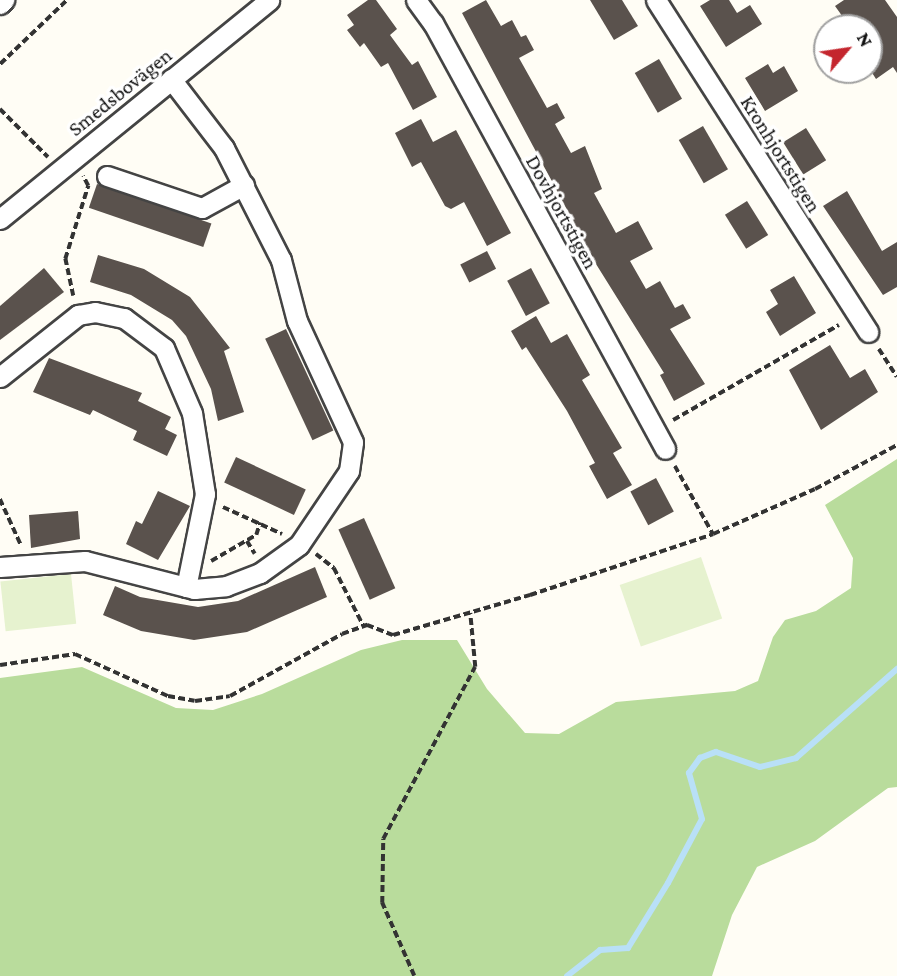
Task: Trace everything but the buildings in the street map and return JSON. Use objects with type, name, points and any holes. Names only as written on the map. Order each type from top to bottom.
[{"type":"street","points":[[0,4],[4,0]]},
{"type":"street","name":"Smedsbovägen","points":[[0,219],[269,0]]},
{"type":"street","name":"Dovhjortstigen","points":[[416,0],[433,23],[665,449]]},
{"type":"street","name":"Kronhjortstigen","points":[[656,0],[868,332]]},
{"type":"street","points":[[0,567],[85,561],[188,580],[233,584],[280,560],[319,520],[354,457],[348,425],[304,337],[281,260],[224,148],[171,79]]},
{"type":"street","points":[[107,176],[202,208],[244,186]]},
{"type":"street","points":[[0,377],[78,315],[110,314],[138,325],[164,348],[182,382],[192,413],[205,494],[188,580]]},
{"type":"path","points":[[0,64],[67,0]]},
{"type":"path","points":[[0,109],[88,186],[65,259],[78,315]]},
{"type":"path","points":[[656,430],[857,315]]},
{"type":"path","points":[[868,332],[897,377]]},
{"type":"path","points":[[0,665],[75,654],[168,696],[195,701],[230,696],[342,634],[368,625],[393,635],[470,613],[713,534],[815,489],[897,445]]},
{"type":"path","points":[[665,449],[713,534]]},
{"type":"path","points":[[0,499],[30,565]]},
{"type":"path","points":[[188,580],[256,535],[260,523]]},
{"type":"path","points":[[414,976],[382,903],[383,839],[475,667],[470,613]]},
{"type":"green space","points":[[897,459],[897,787],[888,788],[815,841],[757,867],[732,915],[712,976],[0,976],[0,678],[82,667],[176,708],[213,710],[262,694],[361,650],[402,640],[457,640],[487,689],[525,733],[559,734],[616,702],[735,691],[758,681],[773,637],[785,620],[816,611],[851,588],[853,558],[825,505]]},
{"type":"green space","points":[[701,557],[722,618],[641,646],[620,585]]},
{"type":"green space","points":[[71,574],[76,624],[6,631],[0,581]]},
{"type":"waterway","points":[[567,976],[600,950],[628,948],[668,883],[702,819],[689,773],[700,758],[716,752],[760,767],[796,758],[897,669]]}]
